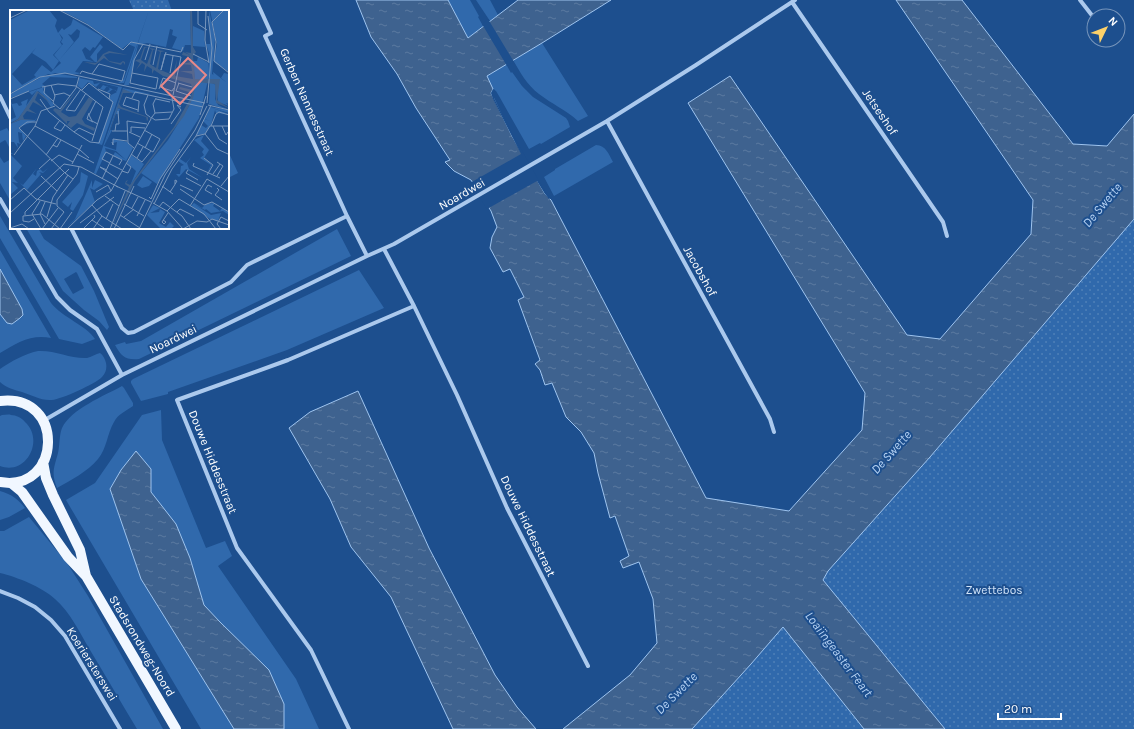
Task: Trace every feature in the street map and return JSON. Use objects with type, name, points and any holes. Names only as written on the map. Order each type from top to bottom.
[{"type":"main road","points":[[0,394],[4,401],[19,402],[29,406],[37,412],[48,431],[49,441],[48,452],[43,462],[38,470],[30,477],[11,483],[0,482]]},
{"type":"main road","name":"Stadsrondweg-Noord","points":[[43,462],[46,478],[53,495],[80,550],[86,576]]},
{"type":"main road","name":"Stadsrondweg-Noord","points":[[11,483],[22,492],[68,558],[86,576],[176,729]]},
{"type":"street","name":"Gerben Nannesstraat","points":[[256,0],[271,33],[266,36],[347,216],[367,256]]},
{"type":"street","points":[[1080,0],[1086,8]]},
{"type":"street","name":"Noardwei","points":[[43,421],[122,376],[384,249],[607,121],[794,1]]},
{"type":"street","name":"Jetseshof","points":[[794,1],[943,222],[947,236]]},
{"type":"street","points":[[0,96],[10,117]]},
{"type":"street","name":"Jacobshof","points":[[607,121],[766,412],[774,432]]},
{"type":"street","points":[[0,199],[10,216]]},
{"type":"street","points":[[72,229],[122,328],[128,333],[134,332],[232,282],[247,264],[347,216]]},
{"type":"street","points":[[18,229],[57,297],[70,310],[97,329],[122,376]]},
{"type":"street","name":"Douwe Hiddesstraat","points":[[384,249],[414,306],[457,395],[507,508],[588,666]]},
{"type":"street","name":"Douwe Hiddesstraat","points":[[349,729],[311,650],[237,548],[177,400],[288,360],[414,306]]},
{"type":"street","name":"Koeriersterswei","points":[[0,591],[35,607],[51,620],[65,636],[120,729]]},
{"type":"green space","points":[[129,0],[168,0],[172,10],[134,10]]},
{"type":"green space","points":[[448,0],[470,0],[483,26],[468,38]]},
{"type":"green space","points":[[476,0],[490,0],[498,15],[490,21]]},
{"type":"green space","points":[[542,43],[588,116],[578,121],[544,98],[527,82],[521,74],[513,60]]},
{"type":"green space","points":[[506,64],[511,73],[512,72],[522,86],[533,97],[566,118],[570,127],[541,144],[540,143],[529,149],[486,76]]},
{"type":"green space","points":[[7,128],[10,133],[10,149],[5,140],[0,143],[0,131]]},
{"type":"green space","points":[[596,145],[599,145],[605,149],[613,162],[554,196],[544,177]]},
{"type":"green space","points":[[229,153],[238,173],[229,178]]},
{"type":"green space","points":[[0,157],[4,163],[10,160],[10,200],[0,183]]},
{"type":"green space","points":[[0,216],[51,303],[91,334],[95,339],[82,344],[59,339],[0,238]]},
{"type":"green space","name":"Zwettebos","points":[[1134,219],[1134,729],[680,729]]},
{"type":"green space","points":[[27,229],[39,229],[44,239],[81,266],[94,291],[109,327],[107,330],[99,321],[63,291]],"holes":[[[76,272],[84,288],[73,294],[64,279]]]},
{"type":"green space","points":[[337,229],[351,256],[139,359],[124,357],[115,345],[125,342],[126,344],[141,341]]},
{"type":"green space","points":[[0,250],[51,338],[37,337],[24,340],[0,353],[0,314],[7,323],[23,315],[22,309],[0,269]]},
{"type":"green space","points":[[359,270],[384,308],[287,350],[168,392],[168,394],[141,401],[131,383],[133,379]]},
{"type":"green space","points":[[38,351],[81,358],[87,358],[100,353],[106,362],[106,370],[102,377],[86,387],[52,400],[40,399],[14,390],[0,382],[0,369],[18,358]]},
{"type":"green space","points":[[122,386],[133,403],[133,406],[116,419],[101,455],[94,464],[84,472],[57,488],[54,478],[54,470],[60,434],[66,421],[80,409]]},
{"type":"green space","points":[[161,410],[162,440],[206,548],[225,541],[232,556],[218,566],[296,679],[319,729],[284,729],[284,704],[220,622],[204,605],[190,558],[176,524],[150,492],[151,469],[136,451],[121,470],[110,488],[141,579],[234,729],[201,729],[66,500],[95,483],[142,415]]},
{"type":"green space","points":[[0,416],[19,417],[31,429],[33,438],[33,446],[25,461],[18,466],[9,468],[0,466]]},
{"type":"green space","points":[[0,491],[14,497],[25,508],[0,520]]},
{"type":"green space","points":[[29,517],[67,563],[88,596],[163,729],[137,729],[74,623],[55,599],[43,590],[29,583],[0,573],[0,531],[4,531]]},
{"type":"water","points":[[356,0],[448,0],[468,38],[518,0],[611,0],[487,76],[493,89],[491,93],[512,136],[545,194],[551,200],[706,498],[789,511],[862,430],[865,393],[688,103],[730,76],[907,335],[940,339],[1031,234],[1033,200],[896,0],[962,0],[1073,144],[1107,146],[1134,114],[1134,219],[930,457],[828,571],[823,580],[945,729],[864,729],[783,627],[692,729],[563,729],[630,675],[657,643],[653,599],[639,562],[623,568],[620,561],[629,556],[615,516],[610,518],[594,453],[581,432],[566,417],[552,383],[545,385],[540,370],[535,364],[540,360],[518,300],[524,297],[510,269],[503,272],[490,248],[492,237],[497,227],[491,211],[471,180],[454,171],[445,162],[450,160],[416,108],[397,74],[371,37]]},
{"type":"water","points":[[0,269],[22,309],[23,315],[12,324],[7,323],[0,314]]},
{"type":"water","points":[[358,391],[429,548],[495,675],[517,707],[536,729],[453,729],[391,597],[351,547],[330,499],[289,428],[310,412]]},
{"type":"water","points":[[136,451],[151,469],[151,492],[176,524],[190,558],[204,605],[269,670],[284,704],[284,729],[234,729],[141,579],[110,489],[121,470]]},
{"type":"pier","points":[[488,19],[514,62],[507,66],[482,24]]},
{"type":"pier","points":[[493,89],[495,90],[494,98],[513,135],[546,193],[551,198],[549,199],[537,181],[487,209],[470,183],[521,154],[493,99],[491,93]]},
{"type":"water label","name":"De Swette","points":[[1102,205]]},
{"type":"water label","name":"De Swette","points":[[891,452]]},
{"type":"water label","name":"Loaiïngeaster Feart","points":[[839,654]]},
{"type":"water label","name":"De Swette","points":[[676,693]]}]
